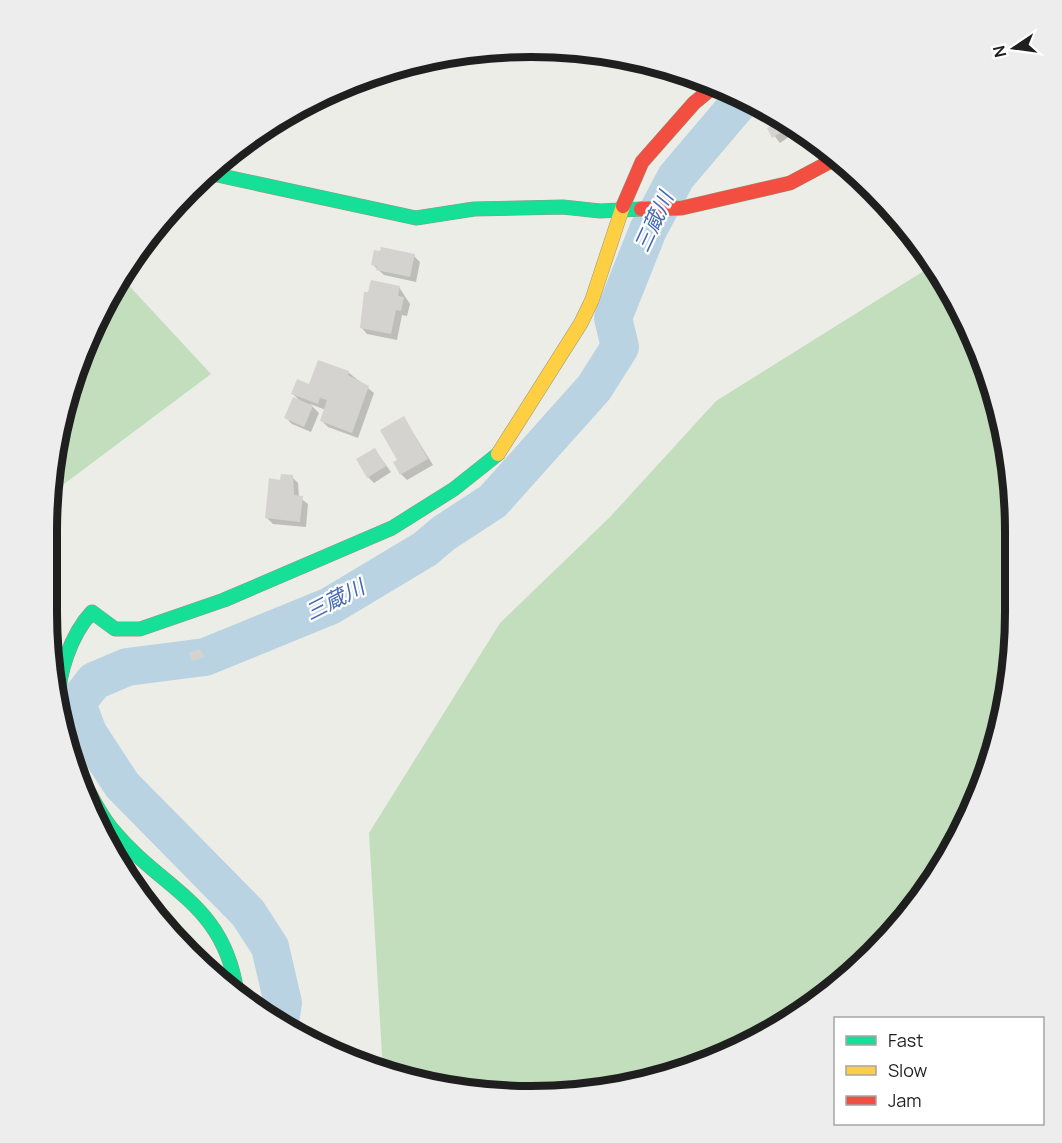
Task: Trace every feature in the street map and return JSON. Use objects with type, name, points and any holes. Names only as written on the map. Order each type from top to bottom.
[{"type":"street","points":[[62,679],[82,619],[92,612],[115,629],[140,628],[224,600],[392,528],[454,489],[503,450],[581,323],[592,300],[622,209],[642,162],[694,103],[708,91]]},
{"type":"street","points":[[218,175],[416,218],[474,209],[563,207],[600,211],[651,207],[682,208],[790,183],[829,162]]},
{"type":"street","points":[[98,805],[112,828],[205,915],[227,946],[235,982]]},
{"type":"green space","points":[[926,270],[941,294],[969,350],[989,408],[1001,469],[1005,531],[1004,643],[996,704],[980,764],[956,822],[907,901],[887,925],[844,968],[794,1006],[741,1037],[712,1050],[654,1070],[593,1082],[562,1085],[500,1085],[469,1082],[408,1070],[382,1062],[369,833],[500,623],[610,517],[716,401]]},
{"type":"green space","points":[[127,284],[211,374],[59,488],[66,439],[82,379],[106,321]]},
{"type":"building","points":[[773,124],[784,131],[772,138],[767,128]]},
{"type":"building","points":[[381,247],[415,254],[410,277],[376,270],[377,266],[371,265],[374,250],[380,251]]},
{"type":"building","points":[[371,280],[400,286],[398,296],[404,297],[401,311],[396,310],[391,334],[360,328],[364,292],[368,292]]},
{"type":"building","points":[[318,360],[349,371],[348,375],[369,386],[352,433],[320,421],[327,400],[320,398],[318,404],[291,394],[297,379],[309,384]]},
{"type":"building","points":[[293,397],[313,406],[304,427],[284,418]]},
{"type":"building","points":[[404,416],[428,459],[400,475],[393,462],[397,460],[380,430]]},
{"type":"building","points":[[375,448],[386,466],[367,478],[356,459]]},
{"type":"building","points":[[281,474],[293,475],[294,495],[303,496],[300,522],[265,518],[269,478],[280,480]]},
{"type":"building","points":[[201,649],[204,657],[192,661],[189,653]]},
{"type":"waterway","name":"三蔵川","points":[[281,1014],[283,1003],[270,947],[248,913],[122,785],[88,733],[77,703],[94,681],[127,667],[205,657],[330,606],[425,549],[444,533],[493,501],[594,388],[620,347],[613,318],[648,230],[676,177],[738,104]]},
{"type":"traffic: fast","points":[[218,175],[416,218],[474,209],[563,207],[600,211],[641,209]]},
{"type":"traffic: fast","points":[[61,677],[66,656],[84,621],[92,612],[115,629],[140,629],[224,600],[392,528],[454,489],[498,454]]},
{"type":"traffic: fast","points":[[104,817],[131,850],[189,900],[205,917],[219,938],[230,962],[234,982]]},
{"type":"traffic: slow","points":[[498,454],[581,323],[592,300],[623,206]]},
{"type":"traffic: jam","points":[[623,206],[642,162],[694,103],[708,91]]},
{"type":"traffic: jam","points":[[641,209],[682,208],[790,183],[829,162]]}]
